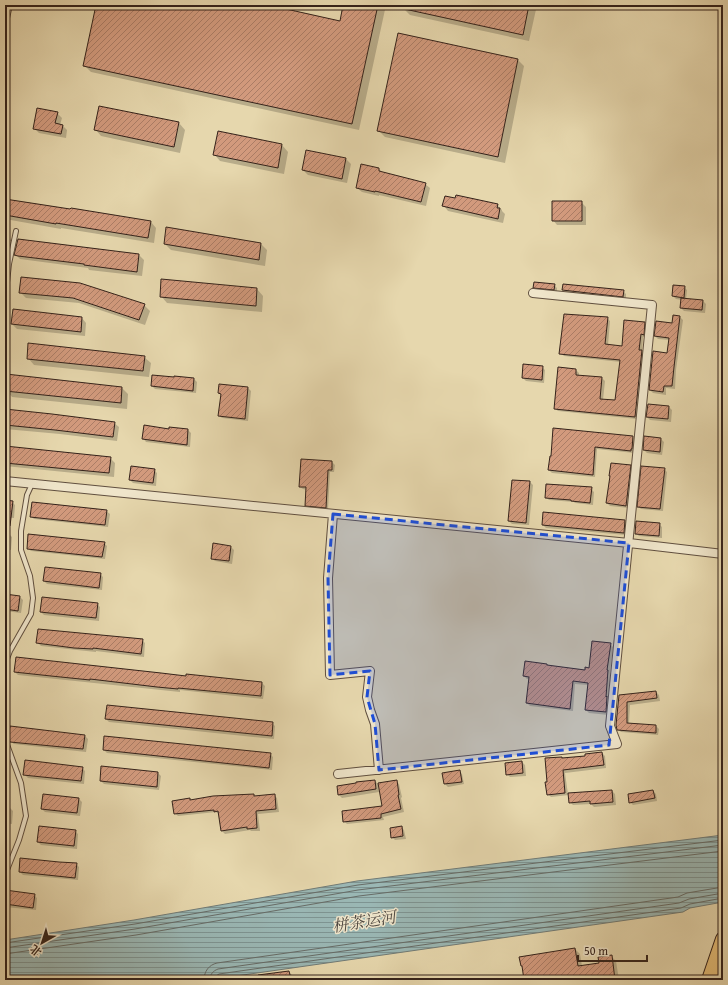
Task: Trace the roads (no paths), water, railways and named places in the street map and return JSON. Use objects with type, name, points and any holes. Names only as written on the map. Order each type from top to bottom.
[{"type":"highway","points":[[709,980],[723,939]]},
{"type":"street","points":[[5,18],[8,5]]},
{"type":"street","points":[[338,774],[609,745],[652,305],[533,293]]},
{"type":"street","points":[[5,481],[629,543],[723,554]]},
{"type":"street","points":[[333,514],[328,578],[330,675],[370,671],[367,697],[375,724],[379,770]]},
{"type":"lane","points":[[5,301],[9,264],[16,231]]},
{"type":"lane","points":[[5,664],[10,651],[31,614],[33,598],[30,576],[21,550],[21,531],[27,495],[32,484]]},
{"type":"lane","points":[[5,739],[21,783],[26,816],[19,840],[5,875]]},
{"type":"water","name":"栟茶运河","points":[[723,835],[723,902],[690,908],[683,912],[200,980],[5,980],[5,940],[134,920],[357,881]]}]
